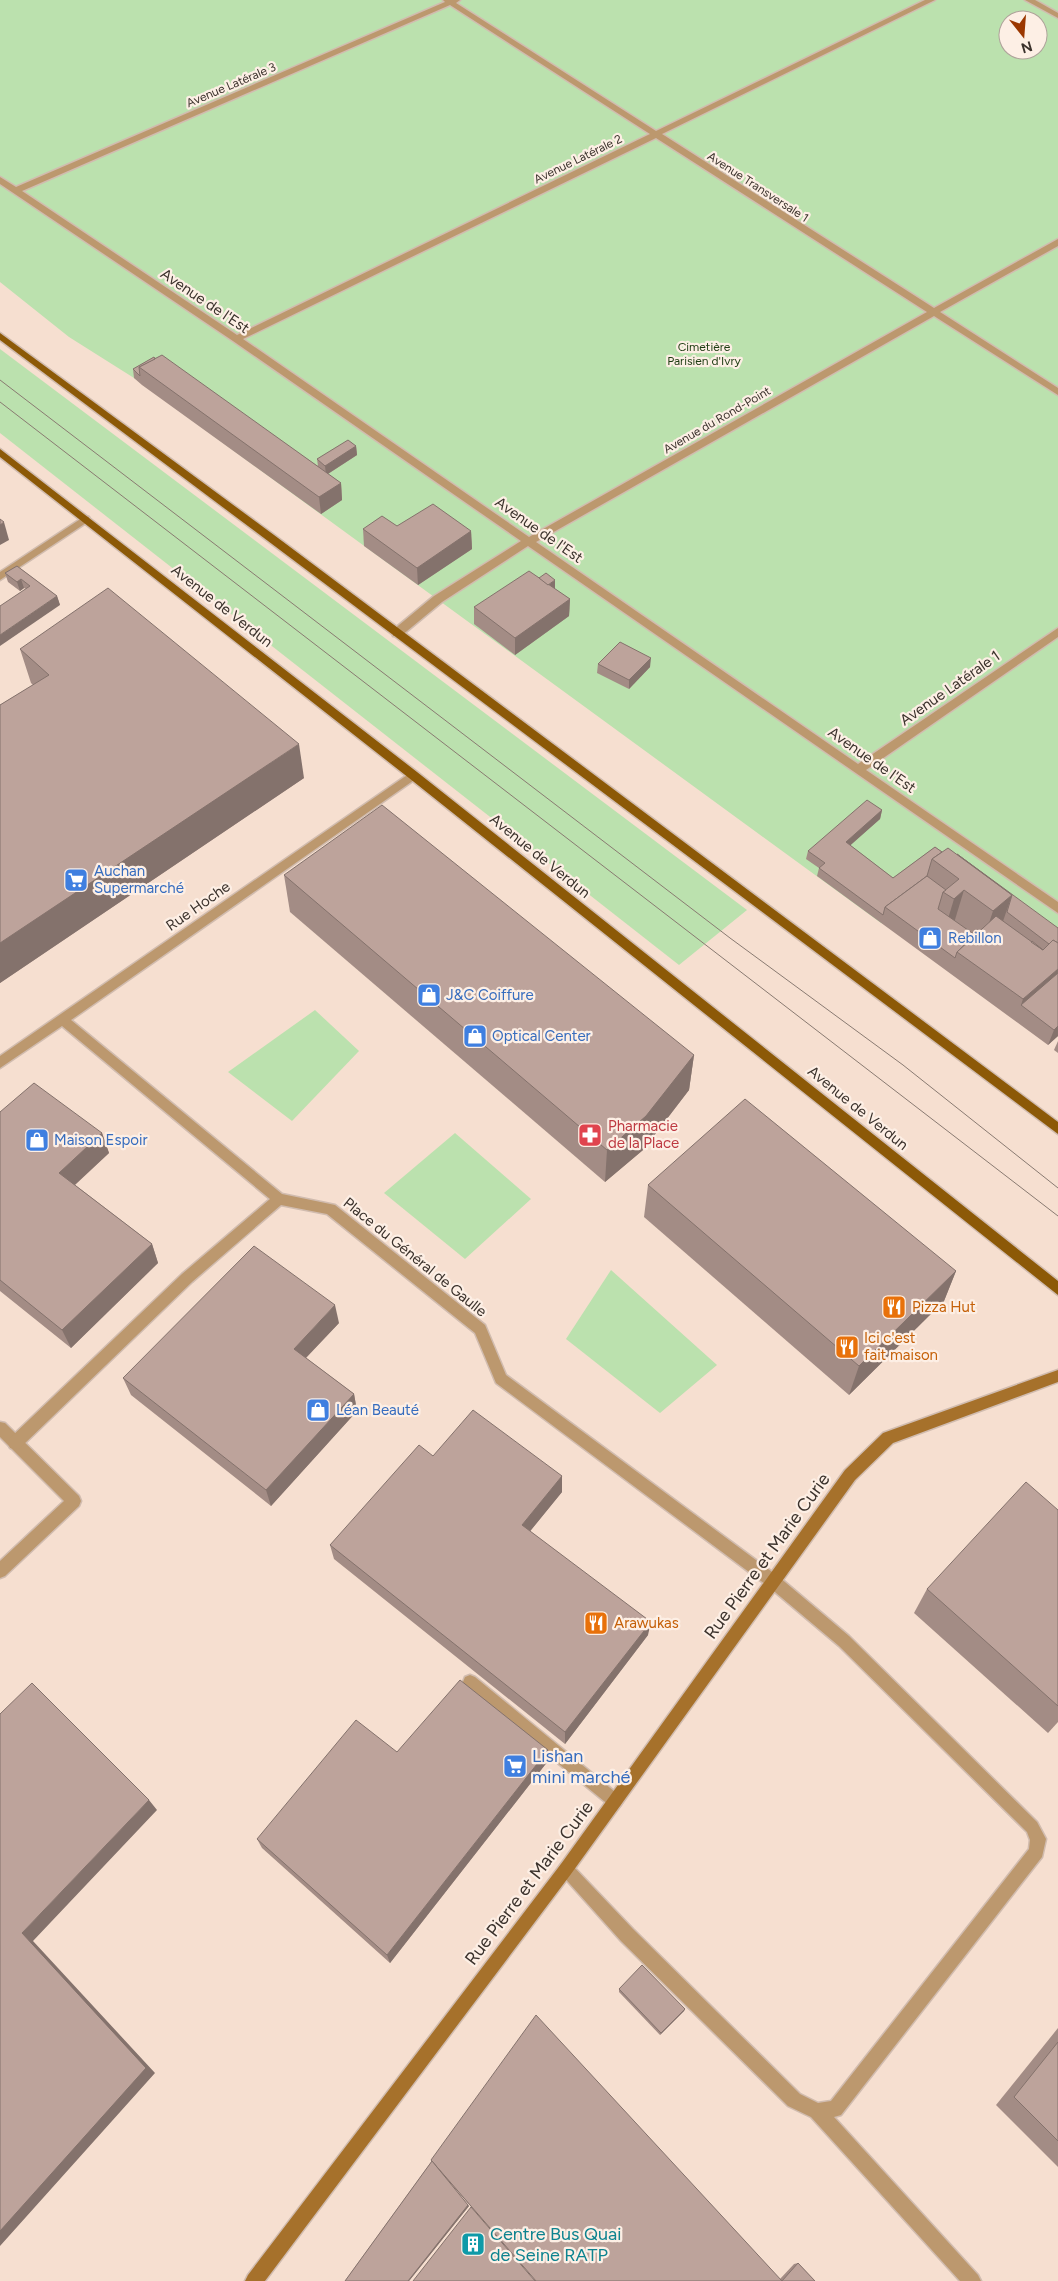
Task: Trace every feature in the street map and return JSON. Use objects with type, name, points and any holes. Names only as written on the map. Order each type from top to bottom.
[{"type":"main road","points":[[0,336],[270,536],[1058,1129]]},
{"type":"main road","name":"Avenue de Verdun","points":[[0,452],[413,775],[1058,1289]]},
{"type":"street","name":"Avenue Latérale 2","points":[[236,339],[931,0]]},
{"type":"street","points":[[1029,0],[1058,16]]},
{"type":"street","name":"Avenue Transversale 1","points":[[451,1],[654,135],[1058,392]]},
{"type":"street","name":"Avenue Latérale 3","points":[[15,191],[451,1]]},
{"type":"street","name":"Avenue de l'Est","points":[[0,180],[236,339],[1058,908]]},
{"type":"street","name":"Avenue du Rond-Point","points":[[397,633],[438,599],[528,542],[1058,242]]},
{"type":"street","points":[[0,577],[85,520]]},
{"type":"street","name":"Avenue Latérale 1","points":[[859,769],[1058,632]]},
{"type":"street","name":"Rue Hoche","points":[[0,1062],[413,775]]},
{"type":"street","name":"Place du Général de Gaulle","points":[[62,1019],[279,1199],[330,1209],[480,1329],[501,1378],[774,1582],[844,1641],[1032,1827],[1038,1839],[1037,1852],[835,2109],[817,2111]]},
{"type":"street","points":[[15,1443],[188,1278],[279,1199]]},
{"type":"street","name":"Rue Pierre et Marie Curie","points":[[254,2281],[566,1869],[850,1475],[888,1438],[1058,1376]]},
{"type":"street","points":[[0,1428],[74,1501],[0,1572]]},
{"type":"street","points":[[470,1682],[615,1802]]},
{"type":"street","points":[[566,1869],[627,1934],[794,2100],[817,2111],[972,2281]]},
{"type":"green space","name":"Cimetière Parisien d'Ivry","points":[[0,0],[1058,0],[1058,971],[881,923],[134,378],[69,337],[0,282]]},
{"type":"green space","points":[[0,349],[747,910],[679,965],[0,433]]},
{"type":"green space","points":[[315,1010],[359,1051],[292,1121],[228,1072]]},
{"type":"green space","points":[[455,1133],[531,1199],[465,1259],[384,1193]]},
{"type":"green space","points":[[611,1270],[717,1365],[660,1413],[566,1339]]},
{"type":"building","points":[[162,355],[341,483],[319,497],[139,367]]},
{"type":"building","points":[[154,357],[155,359],[139,367],[140,376],[133,369]]},
{"type":"building","points":[[348,440],[356,446],[325,466],[317,459]]},
{"type":"building","points":[[433,504],[471,531],[417,568],[363,529],[382,516],[397,526]]},
{"type":"building","points":[[17,566],[57,596],[0,635],[0,606],[30,586],[21,579],[17,582],[5,573]]},
{"type":"building","points":[[529,571],[570,599],[515,638],[474,607]]},
{"type":"building","points":[[546,573],[555,580],[548,585],[539,578]]},
{"type":"building","name":"Auchan Supermarché","points":[[108,588],[299,744],[0,943],[0,705],[49,675],[20,649]]},
{"type":"building","points":[[620,642],[651,658],[629,680],[598,664]]},
{"type":"building","points":[[867,800],[882,810],[846,842],[893,878],[935,847],[942,852],[932,859],[927,876],[885,907],[883,915],[819,868],[825,863],[808,851]]},
{"type":"building","points":[[382,805],[694,1055],[646,1116],[607,1150],[284,875]]},
{"type":"building","points":[[948,848],[1012,895],[993,911],[964,890],[954,899],[943,892],[959,879],[932,859]]},
{"type":"building","points":[[957,854],[1058,928],[1058,943],[1053,940],[1049,944],[1007,912],[1012,895]]},
{"type":"building","points":[[927,876],[946,890],[943,892],[938,909],[975,935],[957,952],[955,958],[885,907]]},
{"type":"building","points":[[996,916],[1043,950],[1053,940],[1058,943],[1058,969],[1023,999],[957,952]]},
{"type":"building","points":[[1058,973],[1058,1026],[1054,1030],[1021,1005]]},
{"type":"building","points":[[34,1083],[102,1133],[59,1173],[152,1244],[62,1330],[0,1280],[0,1112]]},
{"type":"building","points":[[745,1099],[956,1271],[859,1366],[648,1185]]},
{"type":"building","points":[[254,1246],[335,1305],[294,1349],[354,1394],[266,1490],[123,1378]]},
{"type":"building","points":[[473,1410],[562,1476],[522,1525],[651,1622],[565,1732],[330,1545],[419,1445],[433,1456]]},
{"type":"building","points":[[1026,1482],[1058,1510],[1058,1706],[927,1589]]},
{"type":"building","points":[[460,1680],[548,1750],[387,1955],[257,1839],[356,1720],[397,1752]]},
{"type":"building","points":[[32,1683],[149,1800],[22,1933],[146,2068],[0,2231],[0,1714]]},
{"type":"building","points":[[642,1965],[685,2009],[661,2033],[619,1989]]},
{"type":"building","points":[[536,2015],[782,2281],[536,2281],[431,2160]]},
{"type":"building","points":[[1058,2042],[1058,2141],[1014,2097]]},
{"type":"building","points":[[432,2161],[468,2205],[408,2281],[345,2281]]},
{"type":"building","name":"Centre Bus Quai de Seine RATP","points":[[471,2207],[535,2281],[413,2281]]},
{"type":"building","points":[[798,2263],[815,2281],[782,2281]]},
{"type":"tram line","points":[[0,380],[730,938],[903,1065],[1058,1188]]},
{"type":"tram line","points":[[0,402],[1058,1216]]},
{"type":"place","name":"Auchan Supermarché","points":[[76,880]]},
{"type":"place","name":"Rebillon","points":[[930,938]]},
{"type":"place","name":"J&C Coiffure","points":[[429,995]]},
{"type":"place","name":"Optical Center","points":[[475,1036]]},
{"type":"place","name":"Pharmacie de la Place","points":[[590,1135]]},
{"type":"place","name":"Maison Espoir","points":[[37,1140]]},
{"type":"place","name":"Pizza Hut","points":[[894,1307]]},
{"type":"place","name":"Ici c'est fait maison","points":[[847,1347]]},
{"type":"place","name":"Léan Beauté","points":[[318,1410]]},
{"type":"place","name":"Arawukas","points":[[596,1623]]},
{"type":"place","name":"Lishan mini marché","points":[[515,1766]]},
{"type":"place","name":"Centre Bus Quai de Seine RATP","points":[[473,2244]]}]
